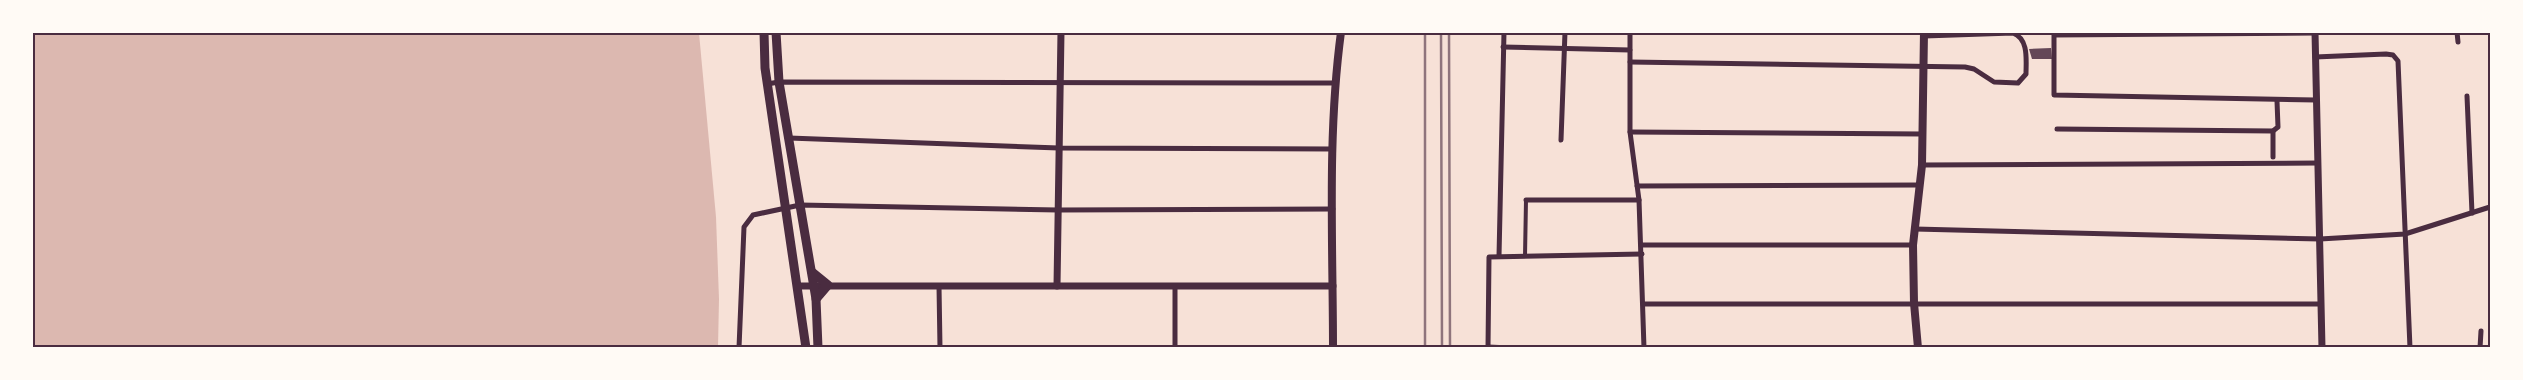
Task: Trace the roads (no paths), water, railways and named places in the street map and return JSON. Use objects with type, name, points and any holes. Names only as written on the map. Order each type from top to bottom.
[{"type":"main road","points":[[764,32],[767,84],[799,286],[806,348]]},
{"type":"main road","points":[[776,32],[779,82],[816,299],[818,348]]},
{"type":"main road","points":[[1334,348],[1332,149],[1334,83],[1340,32]]},
{"type":"main road","points":[[1918,348],[1914,302],[1913,244],[1922,166],[1924,34]]},
{"type":"main road","points":[[812,272],[828,285],[816,299]]},
{"type":"street","points":[[1057,286],[1061,32]]},
{"type":"street","points":[[1499,256],[1504,32]]},
{"type":"street","points":[[1560,140],[1565,32]]},
{"type":"street","points":[[1630,32],[1630,132],[1639,200],[1642,245],[1644,348]]},
{"type":"street","points":[[2457,32],[2458,42]]},
{"type":"street","points":[[1630,62],[1965,67],[1974,69],[1994,82],[2018,83],[2026,74],[2025,45],[2019,35],[2013,33],[1924,34]]},
{"type":"street","points":[[2316,100],[2055,97],[2054,35],[2082,33],[2315,33],[2322,348]]},
{"type":"street","points":[[1503,47],[1630,50]]},
{"type":"street","points":[[2316,57],[2386,54],[2394,55],[2398,61],[2410,348]]},
{"type":"street","points":[[767,84],[779,82],[1334,83]]},
{"type":"street","points":[[2467,96],[2472,213]]},
{"type":"street","points":[[2057,130],[2273,131],[2278,127],[2277,100]]},
{"type":"street","points":[[2273,131],[2273,157]]},
{"type":"street","points":[[1630,132],[1922,134]]},
{"type":"street","points":[[789,138],[1059,148],[1332,149]]},
{"type":"street","points":[[1922,166],[2318,163]]},
{"type":"street","points":[[1637,186],[1919,185]]},
{"type":"street","points":[[1525,256],[1526,200],[1639,200]]},
{"type":"street","points":[[739,348],[744,227],[753,214],[800,205],[1058,210],[1333,209]]},
{"type":"street","points":[[1915,229],[2320,239],[2405,234],[2490,207]]},
{"type":"street","points":[[1642,245],[1913,244]]},
{"type":"street","points":[[1510,348],[1488,347],[1489,258],[1499,256],[1642,254]]},
{"type":"street","points":[[799,286],[1333,286]]},
{"type":"street","points":[[939,286],[940,348]]},
{"type":"street","points":[[1175,287],[1175,348]]},
{"type":"street","points":[[1644,304],[1914,302],[2321,304]]},
{"type":"street","points":[[2480,348],[2481,331]]},
{"type":"railway","points":[[1425,32],[1425,348]]},
{"type":"railway","points":[[1441,32],[1442,348]]},
{"type":"railway","points":[[1449,32],[1450,348]]}]
